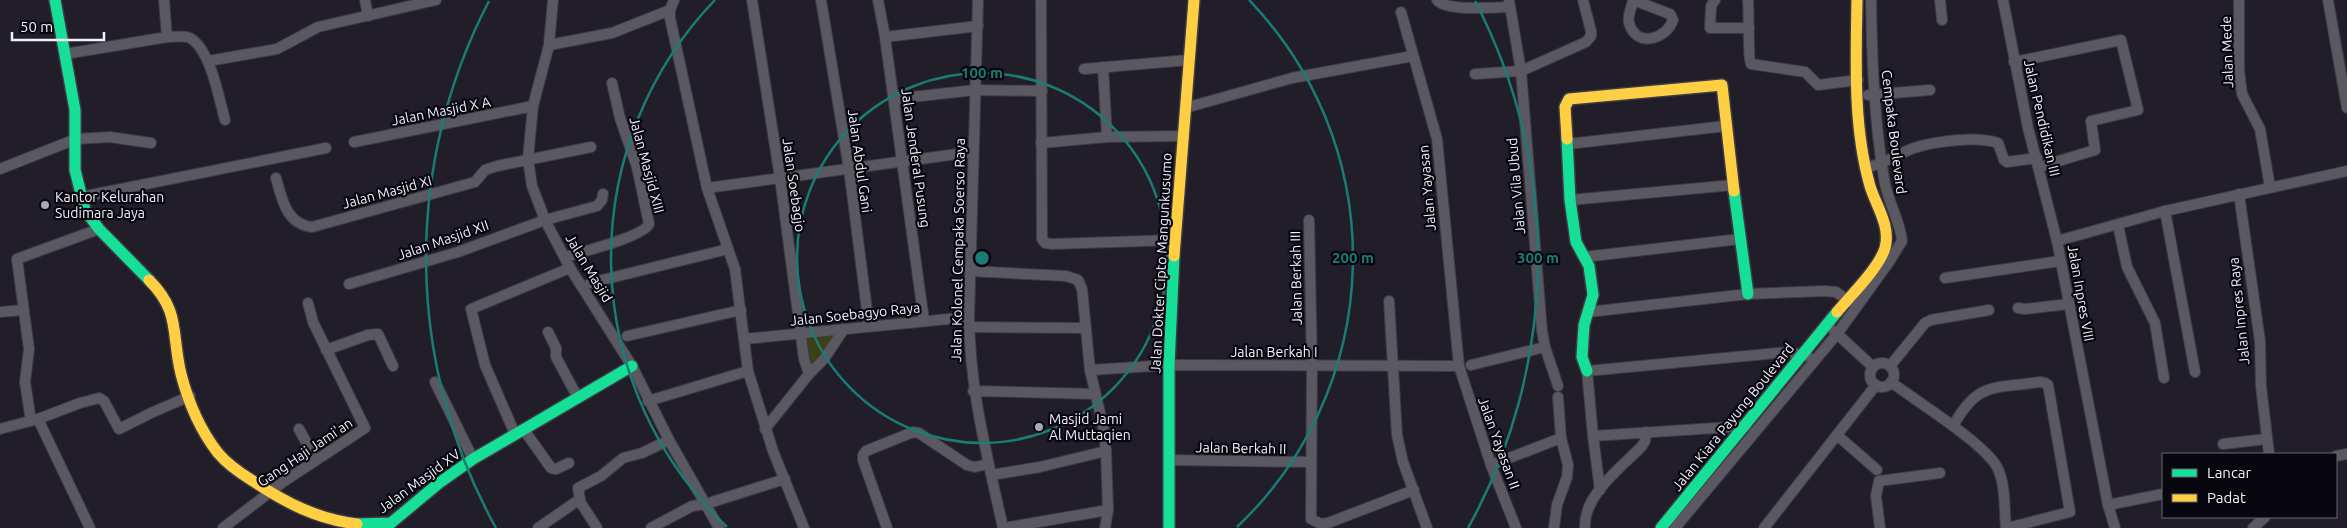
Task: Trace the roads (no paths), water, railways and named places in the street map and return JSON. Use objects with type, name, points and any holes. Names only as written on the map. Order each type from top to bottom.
[{"type":"street","name":"Jalan Masjid XV","points":[[55,0],[75,110],[75,170],[86,196],[85,210],[99,229],[161,292],[169,303],[174,315],[176,347],[180,366],[190,396],[203,428],[222,458],[232,467],[291,506],[325,523],[383,527],[391,523],[439,483],[473,460],[632,366]]},
{"type":"street","points":[[164,0],[167,37]]},
{"type":"street","points":[[365,0],[368,16]]},
{"type":"street","points":[[208,61],[277,49],[318,27],[436,0]]},
{"type":"street","name":"Jalan Masjid","points":[[552,0],[549,45],[533,106],[528,159],[532,186],[545,220],[570,268],[632,366],[669,440],[709,503],[719,528]]},
{"type":"street","points":[[674,0],[670,10],[707,188],[735,268],[748,371],[765,428],[804,528]]},
{"type":"street","name":"Jalan Soebagjo","points":[[752,0],[780,178],[800,332],[809,374]]},
{"type":"street","name":"Jalan Abdul Gani","points":[[821,0],[849,169],[869,326]]},
{"type":"street","name":"Jalan Jenderal Pusung","points":[[878,0],[903,161],[924,321]]},
{"type":"street","name":"Jalan Kolonel Cempaka Soerso Raya","points":[[978,0],[968,317],[973,391],[1003,528]]},
{"type":"street","points":[[1041,0],[1040,234],[1046,243],[1175,240]]},
{"type":"street","name":"Jalan Dokter Cipto Mangunkusumo","points":[[1169,528],[1169,365],[1175,240],[1194,0]]},
{"type":"street","points":[[1437,0],[1440,4],[1450,7],[1509,3]]},
{"type":"street","points":[[1475,74],[1520,71],[1589,40],[1591,31],[1583,0]]},
{"type":"street","points":[[1633,0],[1670,14],[1673,20],[1670,29],[1659,37],[1652,39],[1640,37],[1630,24],[1629,17],[1633,0]]},
{"type":"street","points":[[1715,0],[1711,6],[1710,28],[1749,28]]},
{"type":"street","points":[[1748,0],[1748,60],[1751,64],[1805,72],[1818,85],[1858,80]]},
{"type":"street","points":[[1857,0],[1858,80],[1867,166],[1882,164],[1912,148],[1955,141],[1983,140],[1998,143],[2004,160],[2007,162],[2038,162],[2096,150],[2091,121],[2138,110],[2120,40],[2014,62]]},
{"type":"street","name":"Cempaka Boulevard","points":[[1837,334],[1902,241],[1886,195],[1873,95],[1871,0]]},
{"type":"street","points":[[1940,0],[1942,20]]},
{"type":"street","name":"Jalan Pendidikan III","points":[[2003,0],[2028,128],[2057,241]]},
{"type":"street","name":"Jalan Mede","points":[[2239,0],[2239,70],[2242,94],[2260,128],[2270,187]]},
{"type":"street","points":[[2328,0],[2347,108]]},
{"type":"street","name":"Jalan Vila Ubud","points":[[1509,3],[1520,71],[1545,347],[1558,386]]},
{"type":"street","points":[[549,45],[612,33],[670,10]]},
{"type":"street","name":"Jalan Yayasan","points":[[1401,12],[1437,139],[1459,366]]},
{"type":"street","points":[[885,38],[978,26]]},
{"type":"street","points":[[65,54],[167,37],[184,36],[191,38],[208,61],[225,120]]},
{"type":"street","points":[[1185,108],[1292,78],[1413,56]]},
{"type":"street","points":[[1084,69],[1188,60]]},
{"type":"street","points":[[1103,67],[1107,137]]},
{"type":"street","name":"Jalan Masjid XIII","points":[[565,258],[629,236],[645,229],[649,224],[636,167],[620,118],[612,83]]},
{"type":"street","points":[[1600,490],[1587,371],[1582,357],[1584,326],[1593,295],[1589,266],[1576,242],[1570,200],[1566,107],[1569,99],[1720,84],[1724,88],[1732,185],[1748,294]]},
{"type":"street","points":[[894,99],[975,90],[1042,92]]},
{"type":"street","points":[[1859,96],[1930,90]]},
{"type":"street","name":"Jalan Masjid X A","points":[[354,142],[533,106]]},
{"type":"street","points":[[1568,144],[1726,126]]},
{"type":"street","points":[[1041,143],[1107,137],[1183,136]]},
{"type":"street","points":[[0,170],[76,139],[110,137],[151,143]]},
{"type":"street","name":"Jalan Masjid XI","points":[[276,178],[288,214],[304,226],[312,227],[475,182],[488,169],[591,147]]},
{"type":"street","points":[[86,196],[326,148]]},
{"type":"street","points":[[707,188],[972,152]]},
{"type":"street","name":"Jalan Kiara Payung Boulevard","points":[[1661,528],[1881,258],[1887,246],[1888,235],[1869,180],[1867,166]]},
{"type":"street","name":"Jalan Inpres VIII","points":[[2115,528],[2108,505],[2057,241],[2165,211],[2347,171]]},
{"type":"street","points":[[1570,200],[1732,185]]},
{"type":"street","name":"Jalan Masjid XII","points":[[350,284],[458,252],[545,220],[597,206],[602,200],[603,194]]},
{"type":"street","name":"Jalan Inpres Raya","points":[[2239,194],[2260,341],[2260,379],[2269,453]]},
{"type":"street","points":[[2165,211],[2195,372]]},
{"type":"street","name":"Jalan Berkah III","points":[[1309,220],[1312,366],[1310,513],[1315,522],[1328,523],[1414,490]]},
{"type":"street","points":[[2118,225],[2127,268],[2155,323],[2164,378]]},
{"type":"street","points":[[90,528],[34,420],[25,382],[29,349],[17,259],[99,229]]},
{"type":"street","points":[[1584,257],[1740,239]]},
{"type":"street","points":[[590,283],[728,249]]},
{"type":"street","points":[[1945,278],[2060,261]]},
{"type":"street","points":[[569,463],[556,469],[551,468],[519,432],[485,365],[471,310],[472,307],[570,268]]},
{"type":"street","points":[[970,271],[1066,276],[1078,280],[1082,289],[1090,370],[1103,426],[1106,451],[1108,510],[1105,528]]},
{"type":"street","points":[[1588,312],[1748,294],[1825,291],[1836,292],[1857,308]]},
{"type":"street","points":[[1389,300],[1397,435],[1403,462],[1427,528]]},
{"type":"street","name":"Gang Haji Jami'an","points":[[223,528],[269,492],[365,428],[313,322],[308,303]]},
{"type":"street","points":[[2018,308],[2024,310],[2069,304]]},
{"type":"street","points":[[0,312],[23,310]]},
{"type":"street","points":[[627,336],[741,310]]},
{"type":"street","points":[[1890,366],[1925,323],[1931,320],[1989,310]]},
{"type":"street","name":"Jalan Soebagyo Raya","points":[[745,339],[800,332],[968,317]]},
{"type":"street","points":[[1827,326],[1873,367]]},
{"type":"street","points":[[969,328],[1085,328]]},
{"type":"street","points":[[765,428],[809,374],[820,364],[844,329]]},
{"type":"street","points":[[548,332],[556,348],[556,357],[578,398]]},
{"type":"street","points":[[326,350],[368,335],[378,334],[393,366]]},
{"type":"street","name":"Jalan Kiara Payung Boulevard","points":[[1675,528],[1837,334]]},
{"type":"street","points":[[1471,365],[1545,347]]},
{"type":"street","points":[[1587,371],[1788,352],[1818,359]]},
{"type":"street","points":[[1884,363],[1890,366],[1894,376],[1891,382],[1887,385],[1876,385],[1871,380],[1870,374],[1873,367],[1884,363]]},
{"type":"street","name":"Jalan Berkah I","points":[[1090,370],[1169,365],[1459,366]]},
{"type":"street","name":"Jalan Yayasan II","points":[[1459,366],[1491,465],[1516,528]]},
{"type":"street","points":[[648,400],[748,371]]},
{"type":"street","points":[[435,382],[473,460]]},
{"type":"street","points":[[1891,382],[1953,426],[1990,457],[2000,477],[2007,528],[2070,512],[2048,385],[2045,382],[1980,392],[1960,412],[1953,426]]},
{"type":"street","points":[[1764,528],[1876,385]]},
{"type":"street","points":[[973,391],[1095,394]]},
{"type":"street","points":[[0,429],[34,420],[80,402],[99,398],[104,401],[120,429],[151,412],[190,396]]},
{"type":"street","points":[[1544,528],[1554,525],[1557,505],[1567,477],[1568,465],[1561,438],[1558,397]]},
{"type":"street","points":[[1593,436],[1761,426]]},
{"type":"street","points":[[299,429],[316,460]]},
{"type":"street","points":[[887,528],[864,460],[863,455],[866,451],[913,432],[933,442],[967,465],[974,467],[988,464]]},
{"type":"street","points":[[1585,528],[1587,511],[1600,490],[1642,446],[1645,441],[1646,432]]},
{"type":"street","points":[[1837,435],[1877,470]]},
{"type":"street","points":[[1491,465],[1561,438]]},
{"type":"street","points":[[2223,444],[2266,439]]},
{"type":"street","points":[[538,528],[579,500],[581,497],[578,488],[601,476],[622,458],[642,453],[669,440]]},
{"type":"street","points":[[991,475],[1040,467],[1106,451]]},
{"type":"street","name":"Jalan Berkah II","points":[[1170,460],[1310,462]]},
{"type":"street","points":[[1880,528],[1876,496],[1879,481],[1940,473]]},
{"type":"street","points":[[651,528],[692,506],[709,503],[785,479]]},
{"type":"street","points":[[2108,505],[2162,494]]},
{"type":"street","points":[[579,500],[597,528]]},
{"type":"street","points":[[1003,528],[1108,510]]},
{"type":"street","points":[[2253,528],[2264,518]]},
{"type":"place","name":"Kantor Kelurahan Sudimara Jaya","points":[[45,205]]},
{"type":"place","name":"Masjid Jami Al Muttaqien","points":[[1039,427]]}]
